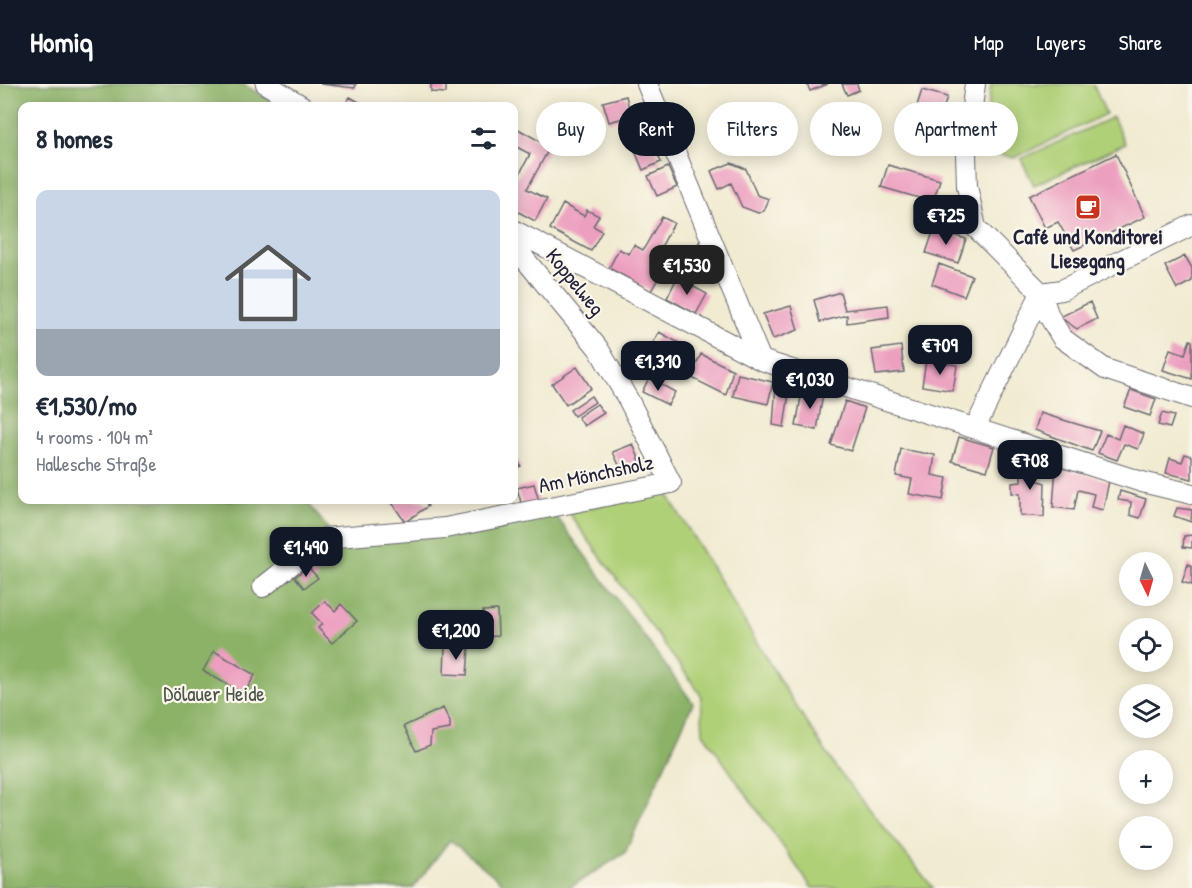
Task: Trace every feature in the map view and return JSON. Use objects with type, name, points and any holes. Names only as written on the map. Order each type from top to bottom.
[{"type":"street","points":[[266,84],[295,102]]},
{"type":"street","points":[[647,84],[761,360]]},
{"type":"street","points":[[975,84],[966,153],[967,186],[976,228],[1041,293],[1049,316],[1062,338],[1105,369],[1192,398]]},
{"type":"street","points":[[1041,293],[1062,290],[1192,225]]},
{"type":"street","points":[[518,233],[761,360],[1142,482],[1192,494]]},
{"type":"street","name":"Koppelweg","points":[[518,238],[524,257],[598,348],[629,401],[671,483]]},
{"type":"street","points":[[975,428],[1041,293]]},
{"type":"street","name":"Am Mönchsholz","points":[[262,587],[325,538],[445,528],[671,483]]},
{"type":"green space","name":"Dölauer Heide","points":[[0,84],[243,84],[273,102],[18,102],[18,504],[309,504],[338,542],[554,513],[693,703],[625,853],[569,888],[509,888],[450,840],[413,888],[0,888]]},
{"type":"green space","points":[[991,84],[1093,84],[1106,114],[1014,158],[1005,156],[1018,156],[1018,102],[989,102]]},
{"type":"green space","points":[[1113,117],[1125,144],[1034,185],[1021,159]]},
{"type":"green space","points":[[666,492],[785,689],[837,769],[933,888],[812,888],[703,733],[701,695],[568,512]]},
{"type":"building","points":[[320,84],[356,84],[355,88]]},
{"type":"building","points":[[431,84],[446,84],[446,93],[431,92]]},
{"type":"building","points":[[807,84],[828,84],[810,91]]},
{"type":"building","points":[[842,84],[857,84],[859,90],[847,95]]},
{"type":"building","points":[[922,90],[947,97],[945,102],[918,102]]},
{"type":"building","points":[[626,96],[628,102],[618,102],[618,120],[609,122],[606,102],[603,102]]},
{"type":"building","points":[[350,97],[359,102],[347,102]]},
{"type":"building","points":[[518,129],[536,139],[536,156],[545,156],[527,189],[547,199],[535,221],[518,212],[518,177],[530,154],[518,148]]},
{"type":"building","name":"Café und Konditorei Liesegang","points":[[1116,154],[1145,217],[1074,250],[1058,222],[1045,228],[1029,196]]},
{"type":"building","points":[[637,156],[658,156],[661,162],[643,170]]},
{"type":"building","points":[[731,163],[746,169],[757,195],[769,199],[764,211],[758,213],[742,207],[731,183],[719,189],[711,171]]},
{"type":"building","points":[[888,165],[940,180],[933,202],[881,187]]},
{"type":"building","points":[[668,167],[677,187],[657,196],[648,176]]},
{"type":"building","points":[[563,204],[584,216],[587,210],[599,216],[593,226],[602,231],[591,251],[550,229]]},
{"type":"building","points":[[662,217],[674,223],[654,260],[665,266],[651,291],[609,268],[619,249],[629,254],[634,245],[643,250]]},
{"type":"building","points":[[934,229],[966,239],[958,263],[926,253]]},
{"type":"building","points":[[701,239],[718,277],[709,282],[684,269]]},
{"type":"building","points":[[1185,256],[1192,268],[1192,281],[1177,289],[1165,266]]},
{"type":"building","points":[[939,264],[972,276],[964,296],[932,284]]},
{"type":"building","points":[[677,278],[707,294],[696,314],[667,298]]},
{"type":"building","points":[[840,292],[845,310],[888,305],[889,317],[847,323],[847,315],[820,322],[814,300]]},
{"type":"building","points":[[1090,302],[1097,319],[1077,329],[1060,317]]},
{"type":"building","points":[[791,306],[798,330],[773,339],[763,314]]},
{"type":"building","points":[[659,332],[681,344],[670,364],[648,352]]},
{"type":"building","points":[[1190,340],[1192,341],[1192,379],[1163,370],[1170,349],[1185,354]]},
{"type":"building","points":[[901,346],[904,372],[876,375],[872,350]]},
{"type":"building","points":[[701,354],[733,370],[726,395],[690,377]]},
{"type":"building","points":[[926,360],[957,365],[953,391],[922,386]]},
{"type":"building","points":[[577,367],[591,388],[566,405],[552,384]]},
{"type":"building","points":[[738,374],[773,382],[768,404],[733,396]]},
{"type":"building","points":[[649,378],[675,392],[668,405],[642,392]]},
{"type":"building","points":[[776,383],[790,386],[784,427],[773,425]]},
{"type":"building","points":[[1131,390],[1156,399],[1150,416],[1124,407]]},
{"type":"building","points":[[802,391],[823,394],[817,430],[796,426]]},
{"type":"building","points":[[591,396],[595,402],[574,416],[570,410]]},
{"type":"building","points":[[845,401],[865,408],[851,451],[831,445]]},
{"type":"building","points":[[597,404],[604,413],[584,426],[578,417]]},
{"type":"building","points":[[1040,413],[1100,431],[1092,451],[1035,430]]},
{"type":"building","points":[[1162,413],[1174,416],[1170,428],[1158,425]]},
{"type":"building","points":[[1123,425],[1144,434],[1138,449],[1124,444],[1117,460],[1098,453],[1106,434],[1118,439]]},
{"type":"building","points":[[959,437],[994,447],[987,471],[952,461]]},
{"type":"building","points":[[633,444],[642,466],[623,474],[613,452]]},
{"type":"building","points":[[901,449],[935,455],[932,475],[947,478],[943,500],[909,494],[912,479],[896,476]]},
{"type":"building","points":[[1185,454],[1192,456],[1192,479],[1166,473],[1170,458],[1182,462]]},
{"type":"building","points":[[1021,457],[1035,461],[1034,479],[1045,483],[1044,517],[1020,515],[1020,494],[1012,493],[1012,483],[1021,482]]},
{"type":"building","points":[[1056,466],[1109,481],[1103,510],[1091,507],[1094,494],[1078,490],[1074,510],[1053,507]]},
{"type":"building","points":[[534,484],[539,501],[522,506],[518,488]]},
{"type":"building","points":[[1120,491],[1146,499],[1140,518],[1130,515],[1131,502],[1118,500]]},
{"type":"building","points":[[393,504],[426,504],[428,506],[405,522]]},
{"type":"building","points":[[1177,508],[1192,510],[1191,522],[1174,516]]},
{"type":"building","points":[[1192,535],[1192,548],[1183,547],[1184,536]]},
{"type":"building","points":[[1188,564],[1192,566],[1192,585],[1182,582]]},
{"type":"building","points":[[308,567],[318,578],[304,588],[295,577]]},
{"type":"building","points":[[325,601],[335,611],[341,604],[357,621],[332,643],[318,628],[322,624],[312,613]]},
{"type":"building","points":[[497,610],[498,636],[484,637],[483,611]]},
{"type":"building","points":[[445,647],[469,648],[467,675],[444,674]]},
{"type":"building","points":[[214,651],[255,675],[244,694],[203,671]]},
{"type":"building","points":[[443,708],[450,722],[450,729],[431,732],[430,745],[416,751],[404,726]]},
{"type":"place","name":"Café und Konditorei Liesegang","points":[[1088,207]]}]
